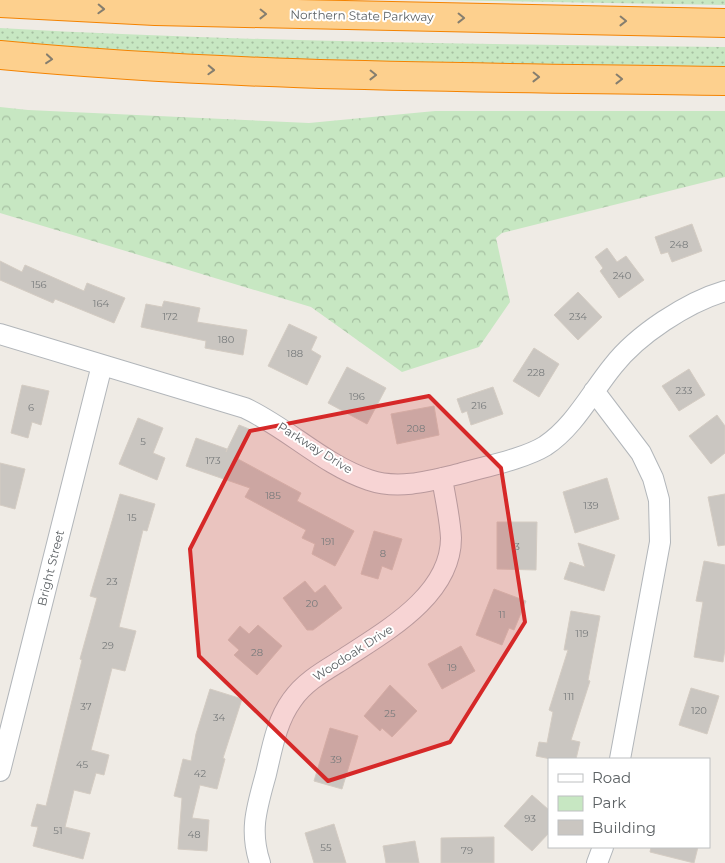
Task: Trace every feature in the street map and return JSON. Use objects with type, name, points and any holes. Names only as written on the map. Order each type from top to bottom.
[{"type":"highway","name":"Northern State Parkway","points":[[0,3],[155,12],[725,22]]},
{"type":"highway","points":[[0,55],[258,72],[725,81]]},
{"type":"street","name":"Parkway Drive","points":[[0,334],[245,408],[265,417],[332,461],[369,480],[389,484],[409,484],[442,478],[503,462],[543,447],[565,430],[629,349],[676,313],[725,291]]},
{"type":"street","name":"Bright Street","points":[[0,771],[102,365]]},
{"type":"street","points":[[594,391],[641,453],[653,478],[659,500],[660,542],[620,758]]},
{"type":"street","name":"Woodoak Drive","points":[[260,863],[255,847],[254,820],[279,722],[292,699],[311,680],[397,624],[417,607],[440,577],[451,539],[442,478]]},
{"type":"street","points":[[596,863],[603,848]]},
{"type":"highlighted area","points":[[429,396],[501,468],[525,622],[450,742],[328,781],[199,656],[190,549],[250,431]]},
{"type":"green space","points":[[439,0],[725,0],[725,5]]},
{"type":"green space","points":[[0,28],[271,39],[725,47],[725,72],[110,56],[0,44]]},
{"type":"green space","points":[[0,107],[28,110],[309,123],[435,111],[725,111],[725,177],[502,233],[496,238],[510,302],[479,347],[402,372],[311,307],[0,213]]},
{"type":"building","points":[[692,224],[702,251],[672,262],[668,252],[661,254],[655,237]]},
{"type":"building","points":[[607,248],[617,262],[626,256],[644,280],[619,298],[600,271],[603,268],[595,257]]},
{"type":"building","points":[[0,261],[22,272],[25,265],[84,291],[87,283],[125,298],[114,323],[55,299],[53,303],[0,280]]},
{"type":"building","points":[[578,292],[602,317],[578,340],[554,315]]},
{"type":"building","points":[[164,301],[200,308],[197,322],[247,330],[243,355],[205,348],[206,341],[141,327],[146,304],[162,307]]},
{"type":"building","points":[[289,324],[317,337],[311,350],[321,356],[307,385],[268,366]]},
{"type":"building","points":[[534,348],[559,364],[539,397],[513,381]]},
{"type":"building","points":[[347,367],[386,388],[367,424],[328,403]]},
{"type":"building","points":[[689,369],[705,395],[679,411],[662,386]]},
{"type":"building","points":[[22,385],[49,391],[41,425],[32,422],[28,438],[11,433]]},
{"type":"building","points":[[493,387],[503,414],[471,425],[467,411],[462,413],[457,399]]},
{"type":"building","points":[[434,406],[439,435],[397,444],[391,414]]},
{"type":"building","points":[[717,415],[725,426],[725,453],[711,464],[689,436]]},
{"type":"building","points":[[138,418],[163,428],[153,453],[165,458],[157,480],[119,464]]},
{"type":"building","points":[[239,425],[249,429],[238,459],[301,493],[297,501],[354,531],[335,566],[312,554],[315,544],[302,538],[306,530],[245,497],[250,488],[186,466],[196,438],[227,449],[226,452]]},
{"type":"building","points":[[0,463],[25,469],[15,509],[0,505]]},
{"type":"building","points":[[607,478],[619,519],[575,533],[563,492]]},
{"type":"building","points":[[120,494],[155,504],[147,531],[143,530],[119,627],[136,631],[125,671],[112,668],[91,750],[109,755],[104,775],[96,773],[90,794],[74,790],[65,827],[90,833],[83,859],[33,846],[38,827],[31,826],[37,804],[46,806],[82,660],[80,659],[97,598],[90,596]]},
{"type":"building","points":[[725,494],[725,545],[718,546],[708,497]]},
{"type":"building","points":[[497,522],[537,522],[536,570],[497,569]]},
{"type":"building","points":[[374,531],[402,539],[392,570],[382,566],[378,579],[361,574]]},
{"type":"building","points":[[578,543],[615,555],[604,591],[564,579],[570,562],[585,567]]},
{"type":"building","points":[[704,561],[725,565],[725,649],[723,662],[694,657],[703,602],[696,601]]},
{"type":"building","points":[[305,581],[315,593],[325,585],[342,608],[313,630],[307,630],[283,598]]},
{"type":"building","points":[[494,589],[526,601],[514,630],[509,628],[502,645],[476,635]]},
{"type":"building","points":[[571,611],[600,616],[588,680],[590,681],[571,740],[580,742],[576,758],[548,758],[536,756],[539,742],[547,743],[553,712],[549,710],[568,650],[564,650]]},
{"type":"building","points":[[258,625],[282,646],[257,675],[234,655],[239,650],[228,640],[240,626],[249,634]]},
{"type":"building","points":[[461,646],[475,671],[442,689],[428,664]]},
{"type":"building","points":[[390,685],[417,711],[392,737],[382,728],[380,731],[364,716]]},
{"type":"building","points":[[691,688],[719,696],[707,734],[679,725]]},
{"type":"building","points":[[210,689],[242,699],[223,758],[225,759],[217,789],[200,785],[192,818],[209,820],[207,851],[178,849],[182,798],[174,796],[183,759],[191,761],[196,734]]},
{"type":"building","points":[[330,728],[358,736],[342,789],[314,781]]},
{"type":"building","points":[[532,795],[548,809],[548,834],[532,851],[504,826]]},
{"type":"building","points":[[334,824],[346,863],[314,863],[305,833]]},
{"type":"building","points":[[494,837],[494,863],[441,863],[441,838]]},
{"type":"building","points":[[415,841],[419,863],[386,863],[383,846]]},
{"type":"building","points":[[651,848],[698,848],[694,863],[650,852]]}]
